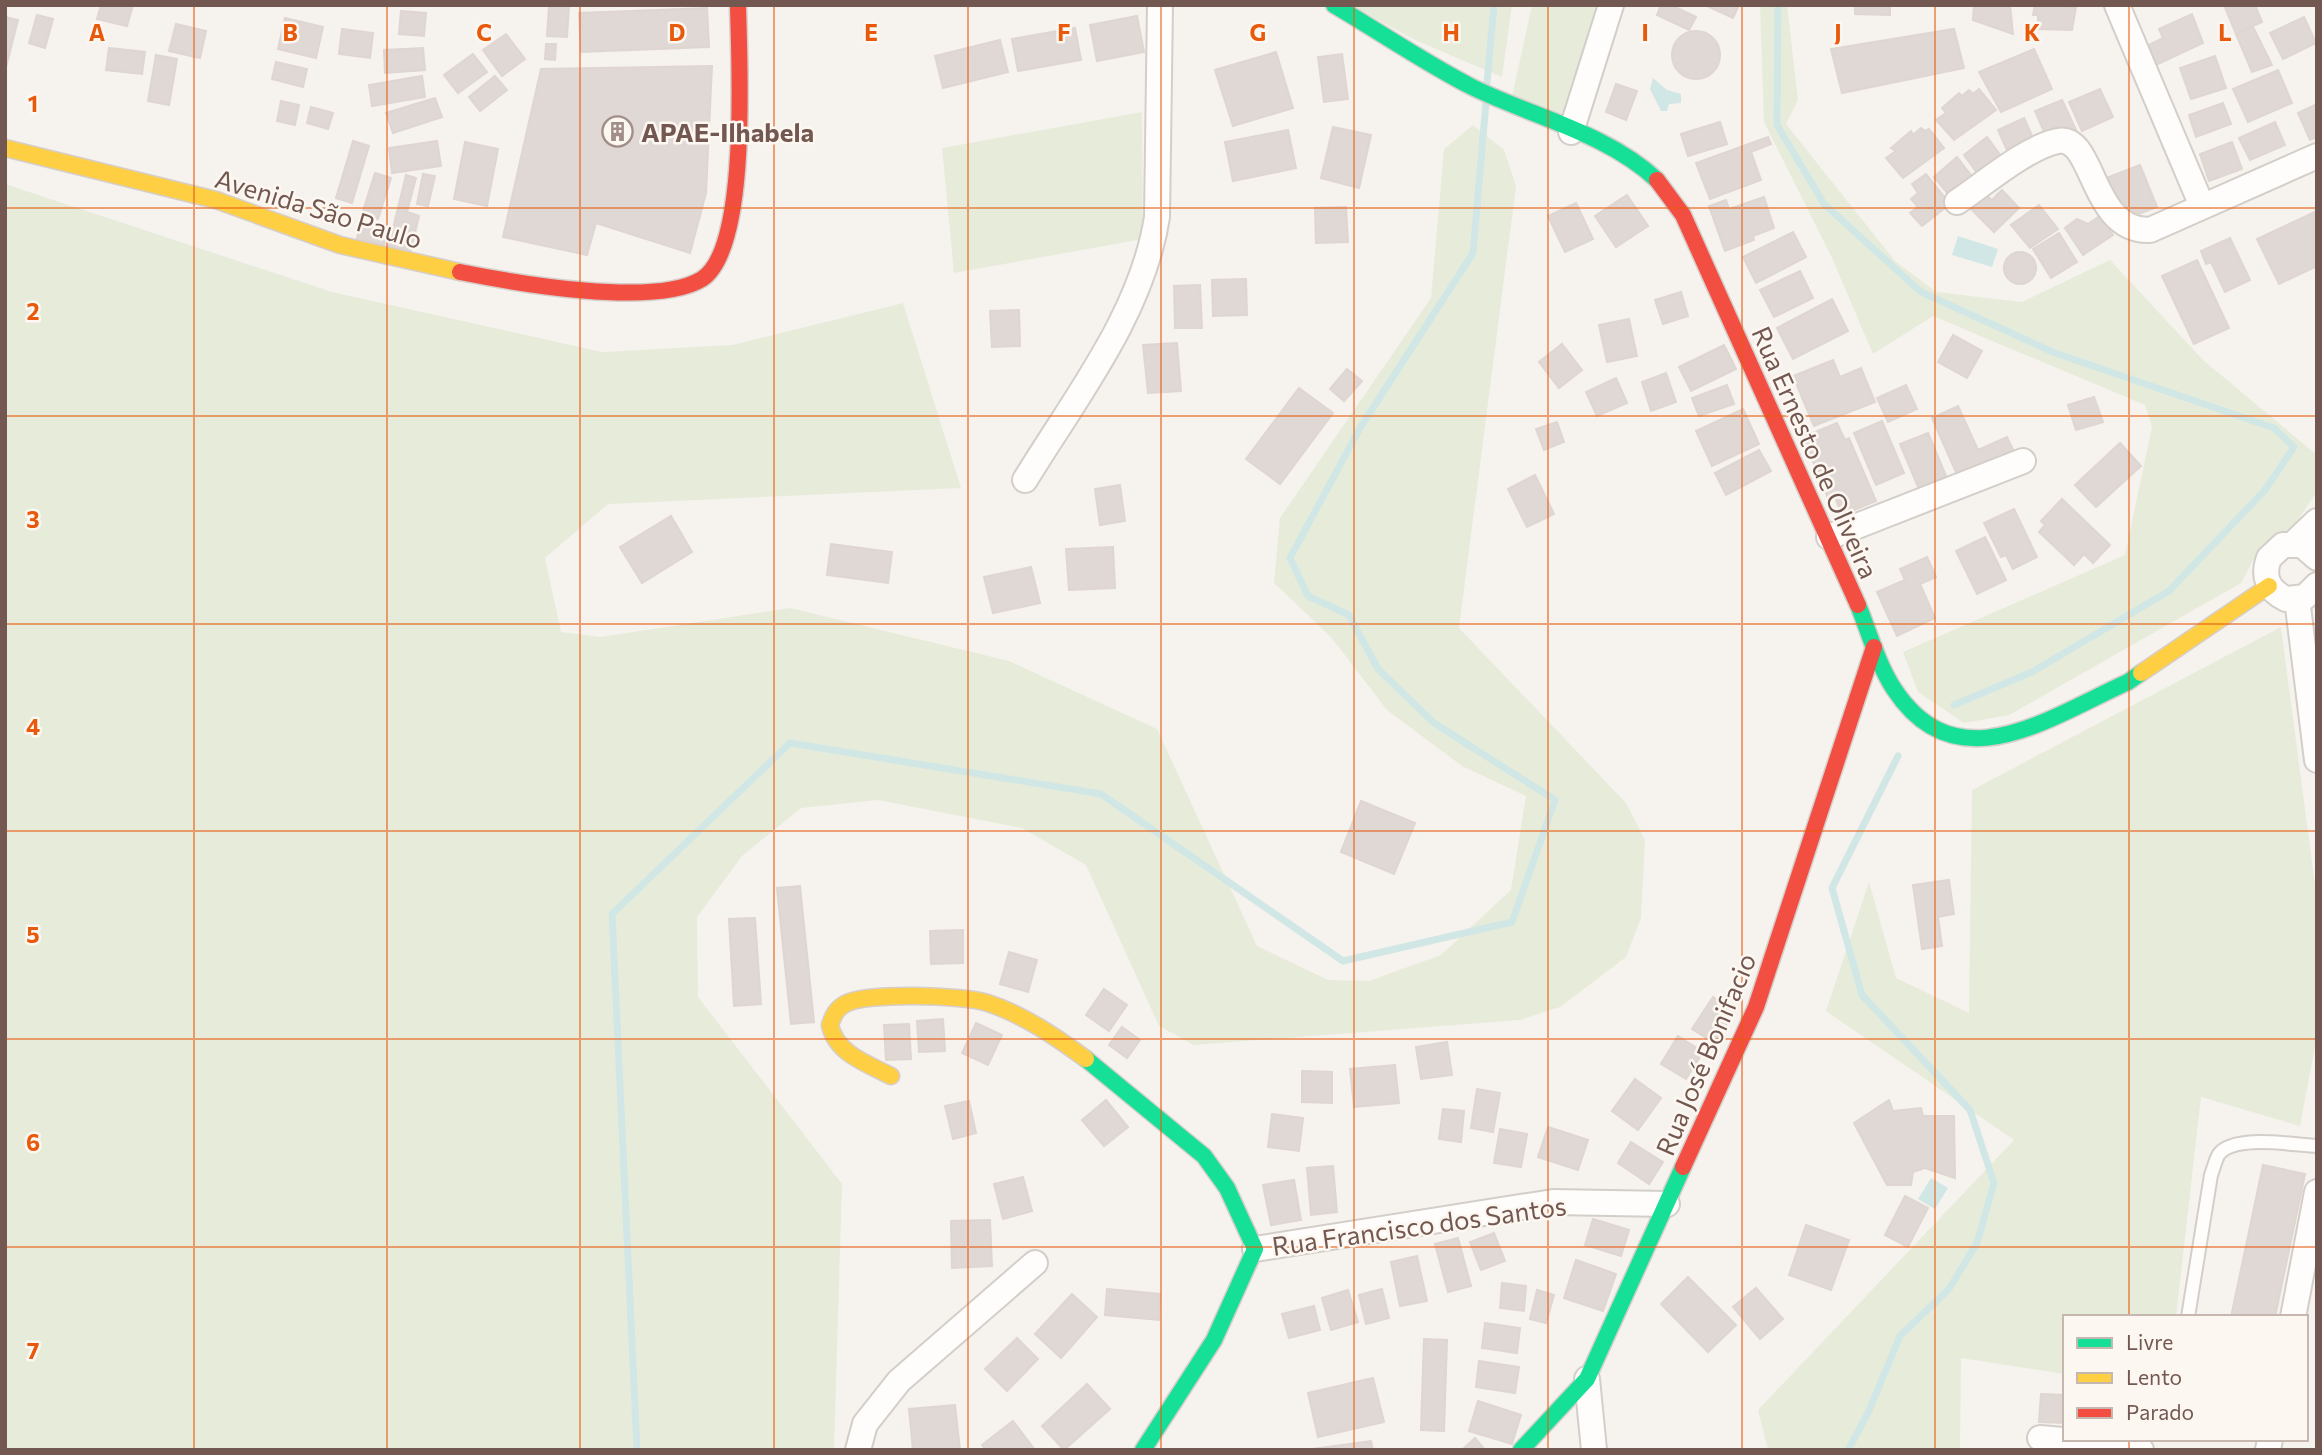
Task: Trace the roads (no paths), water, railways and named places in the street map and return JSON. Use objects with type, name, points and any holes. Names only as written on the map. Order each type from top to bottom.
[{"type":"street","name":"Avenida São Paulo","points":[[5,148],[216,200],[340,244],[421,266],[487,278],[632,293],[675,290],[703,278],[721,255],[729,232],[736,183],[738,5]]},
{"type":"street","points":[[1025,480],[1118,328],[1142,279],[1154,238],[1157,217],[1160,5]]},
{"type":"street","name":"Rua Ernesto de Oliveira","points":[[1334,5],[1471,86],[1610,147],[1641,165],[1661,183],[1683,215],[1829,537],[1893,688],[1915,715],[1932,729],[1965,739],[1986,740],[2008,736],[2128,682],[2269,586]]},
{"type":"street","points":[[1571,132],[1611,5]]},
{"type":"street","points":[[2117,5],[2202,206]]},
{"type":"street","points":[[1957,202],[2015,163],[2049,144],[2062,140],[2077,146],[2113,216],[2128,228],[2150,230],[2317,156]]},
{"type":"street","points":[[1829,537],[2023,461]]},
{"type":"street","points":[[2293,544],[2317,521]]},
{"type":"street","points":[[2317,558],[2310,550],[2293,544],[2283,545],[2269,558],[2265,576],[2269,586],[2286,599],[2307,592],[2317,761]]},
{"type":"street","name":"Rua José Bonifacio","points":[[1521,1450],[1587,1379],[1756,1007],[1874,647]]},
{"type":"street","points":[[891,1076],[853,1056],[833,1041],[830,1025],[835,1012],[848,1001],[943,996],[986,1002],[1041,1028],[1120,1086],[1204,1157],[1228,1190],[1255,1249],[1213,1340],[1143,1450]]},
{"type":"street","points":[[2293,1315],[2317,1192]]},
{"type":"street","name":"Rua Francisco dos Santos","points":[[1255,1249],[1553,1202],[1667,1203]]},
{"type":"street","points":[[858,1450],[865,1424],[899,1381],[1035,1263]]},
{"type":"street","points":[[1587,1379],[1594,1450]]},
{"type":"street","points":[[2040,1437],[2063,1439]]},
{"type":"street","points":[[2081,1441],[2132,1446],[2141,1450]]},
{"type":"lane","points":[[2188,1315],[2211,1175],[2218,1156],[2234,1145],[2253,1142],[2317,1146]]},
{"type":"waterway","points":[[1487,83],[1494,5]]},
{"type":"waterway","points":[[1778,5],[1777,125],[1824,204],[1921,292],[2055,353],[2274,428],[2294,447],[2265,490],[2169,591],[2032,672],[1954,705]]},
{"type":"waterway","points":[[637,1450],[612,914],[790,743],[1101,794],[1343,961],[1512,922],[1555,800],[1434,723],[1378,669],[1349,615],[1308,596],[1290,558],[1360,428],[1473,253],[1486,102]]},
{"type":"waterway","points":[[1848,1450],[1868,1413],[1900,1336],[1949,1289],[1977,1243],[1994,1183],[1970,1110],[1862,995],[1832,888],[1898,756]]},
{"type":"place","name":"APAE-Ilhabela","points":[[618,131]]}]
